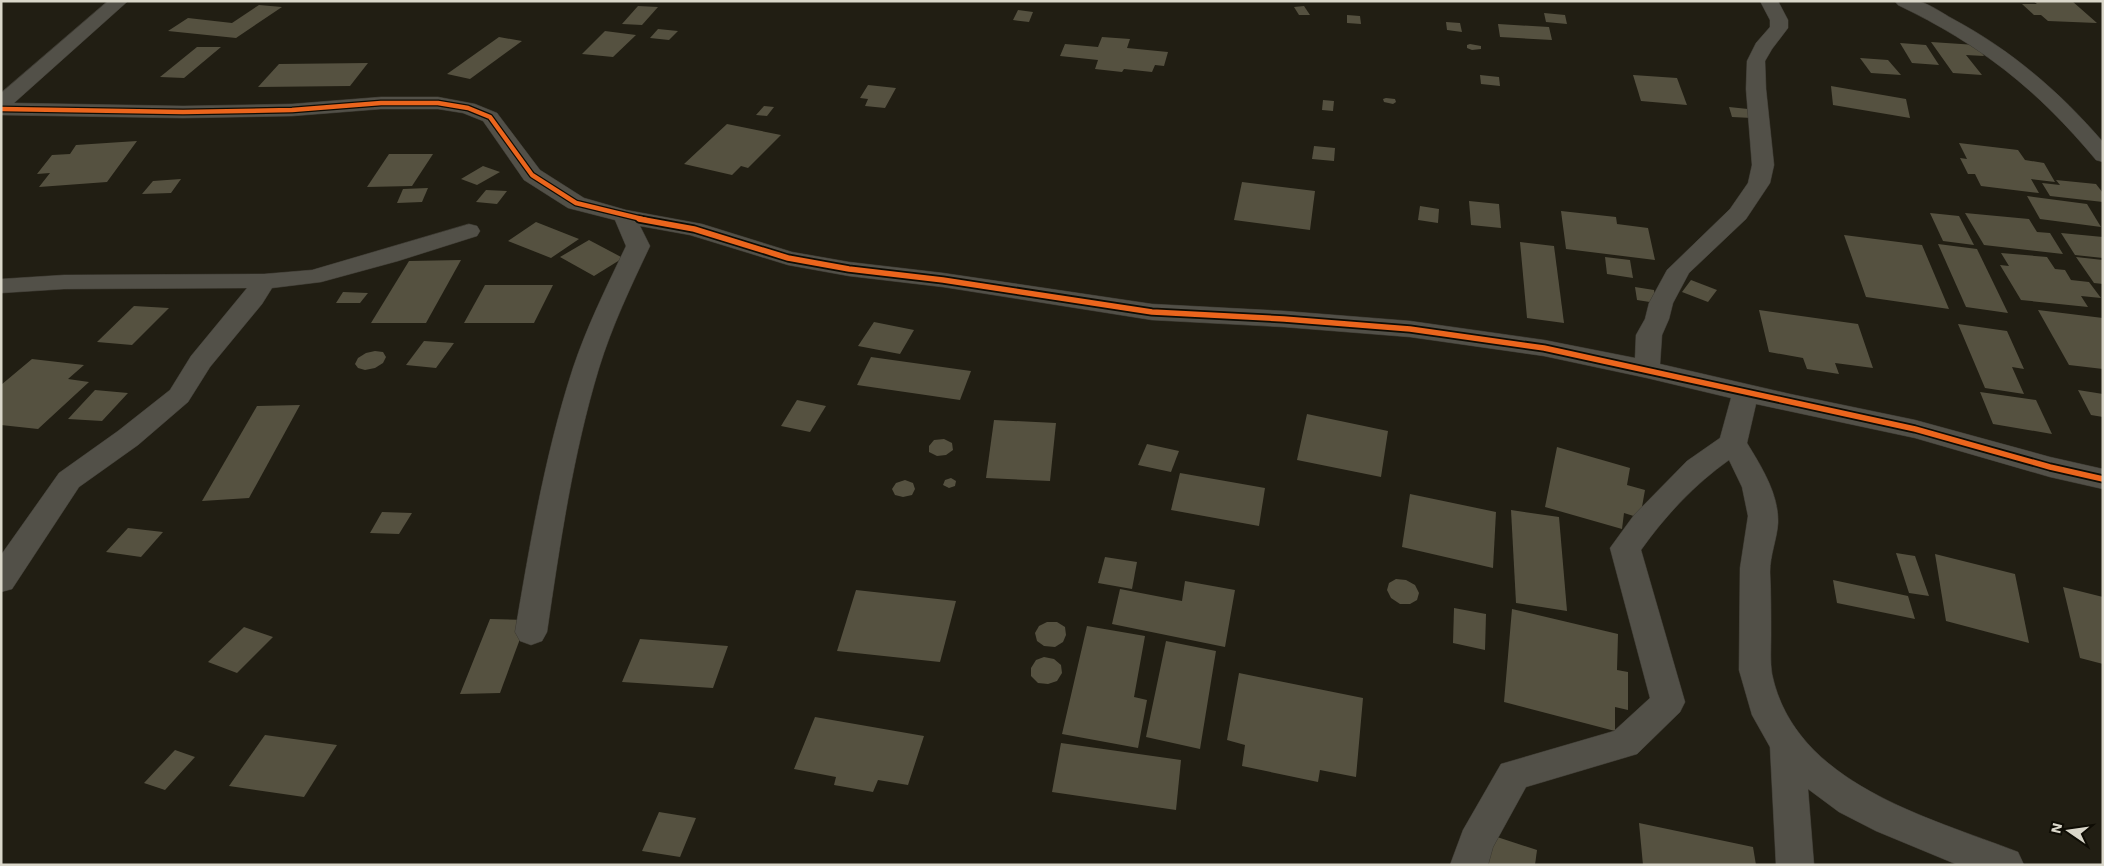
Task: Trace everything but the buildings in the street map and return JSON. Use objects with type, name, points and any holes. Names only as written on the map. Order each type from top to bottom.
[{"type":"street","points":[[1,104],[119,1]]},
{"type":"street","points":[[1647,369],[1649,335],[1657,319],[1661,303],[1679,270],[1738,214],[1759,183],[1762,165],[1756,88],[1756,60],[1763,47],[1779,28],[1779,20],[1769,1]]},
{"type":"street","points":[[1904,1],[1962,31],[2012,63],[2051,98],[2082,130],[2103,156]]},
{"type":"street","points":[[1,109],[183,112],[272,111],[381,103],[438,102],[468,108],[490,116],[532,175],[576,203],[624,216],[694,228],[788,258],[849,269],[943,280],[1152,312],[1284,319],[1410,329],[1544,348],[1915,429],[2050,467],[2103,479]]},
{"type":"street","points":[[532,632],[547,527],[586,367],[638,246],[624,216]]},
{"type":"street","points":[[1,286],[64,282],[264,280],[313,277],[390,256],[469,231]]},
{"type":"street","points":[[1,580],[68,480],[128,438],[179,396],[200,362],[253,299],[264,280]]},
{"type":"street","points":[[1469,865],[1476,842],[1514,775],[1625,743],[1668,702],[1625,548],[1644,524],[1697,468],[1732,443],[1746,392]]},
{"type":"street","points":[[1732,443],[1745,462],[1757,491],[1763,516],[1755,566],[1755,674],[1766,712],[1787,747],[1812,774],[1844,797],[1907,827],[2005,865]]},
{"type":"street","points":[[1787,747],[1795,865]]},
{"type":"cycle path","points":[[1,109],[183,112],[292,110],[381,103],[438,103],[468,108],[490,117],[532,175],[576,203],[624,216],[694,229],[788,258],[849,269],[943,280],[1152,312],[1284,319],[1410,329],[1544,348],[1915,429],[2050,467],[2103,479]]}]
